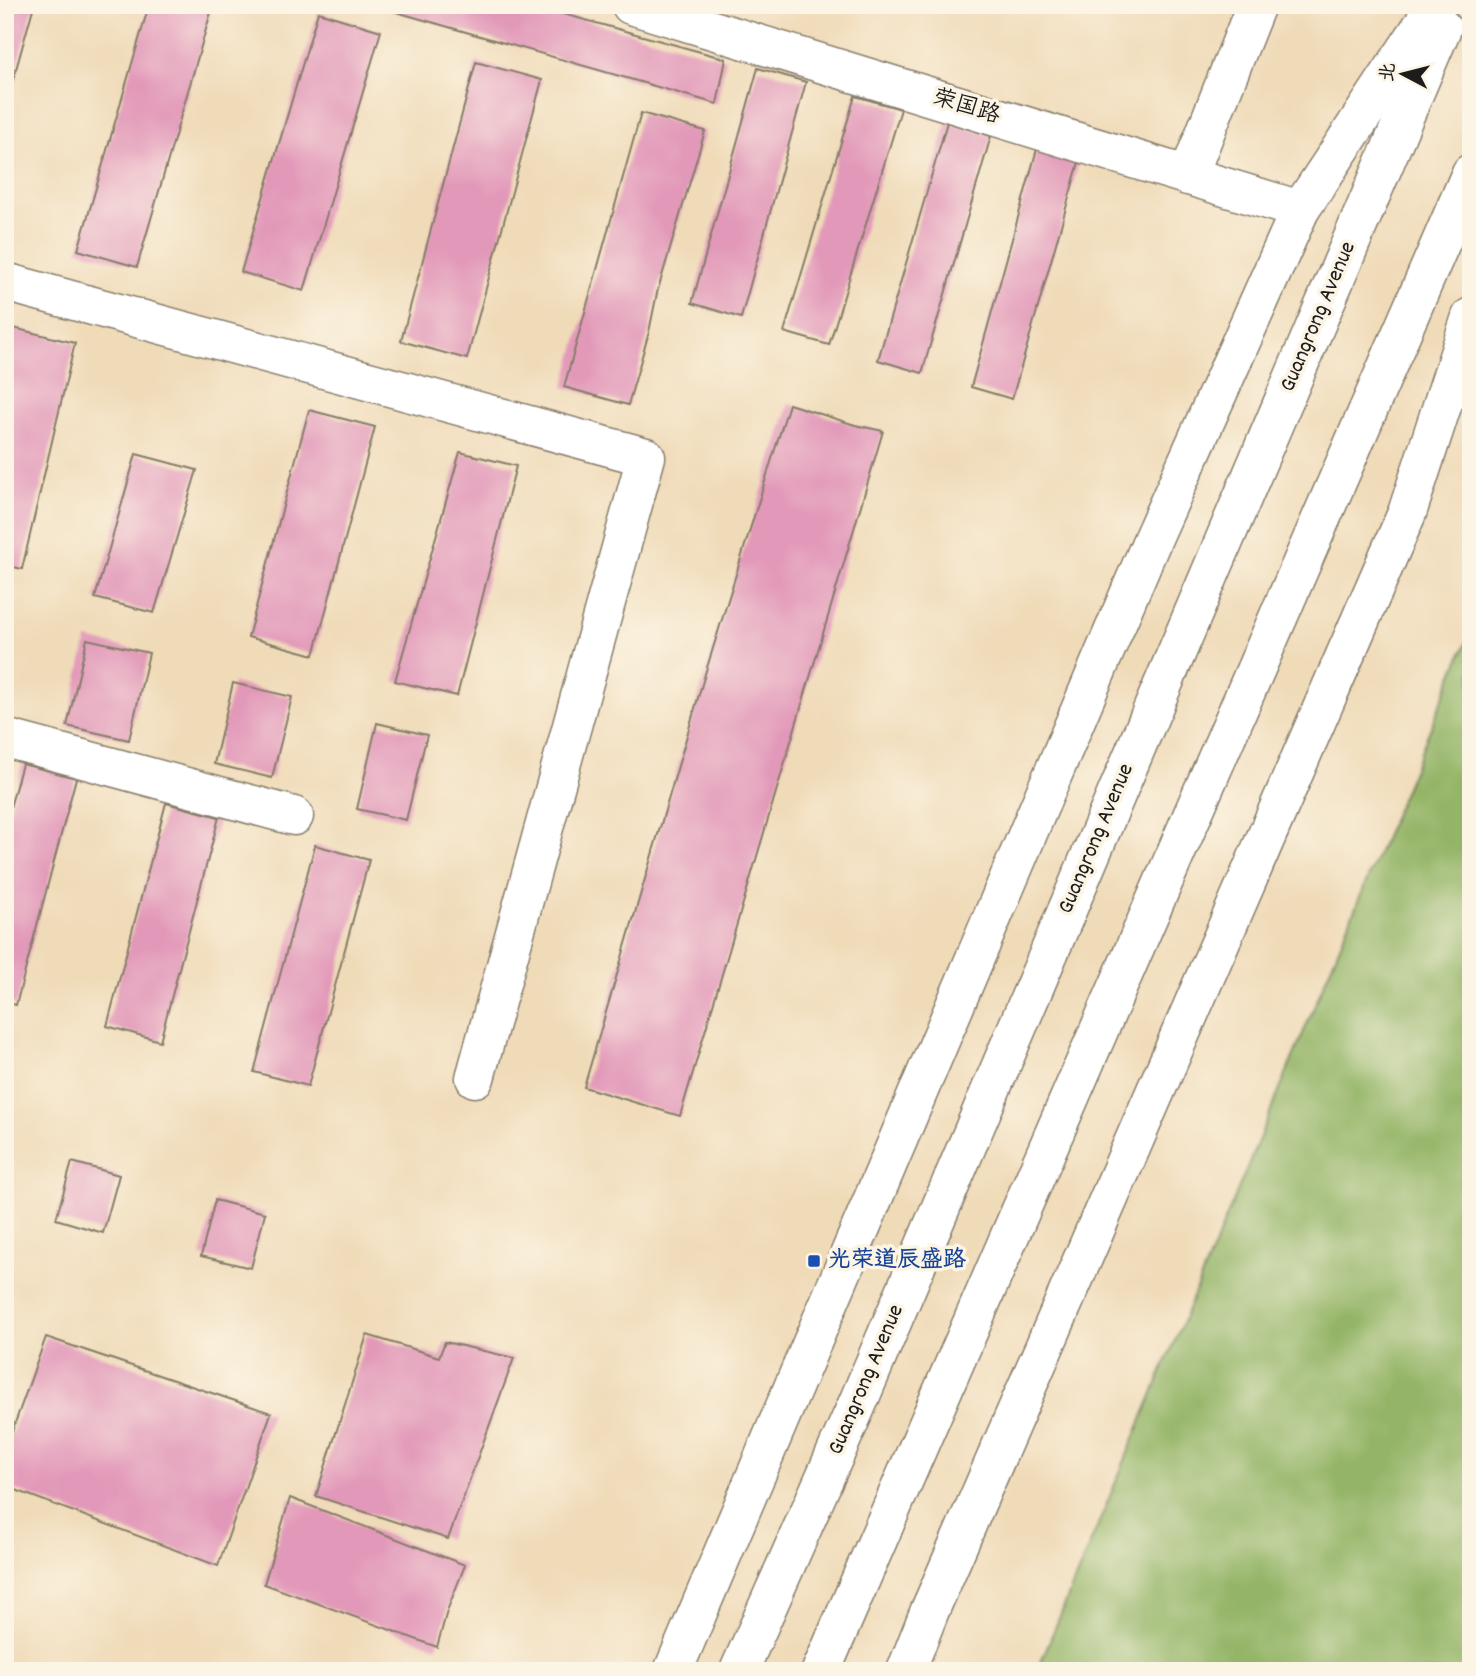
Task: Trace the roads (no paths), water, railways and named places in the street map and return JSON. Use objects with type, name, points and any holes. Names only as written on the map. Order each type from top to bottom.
[{"type":"main road","name":"荣国路","points":[[631,5],[1300,210]]},
{"type":"main road","points":[[1188,176],[1256,5]]},
{"type":"main road","points":[[673,1671],[1153,538],[1300,210],[1436,5]]},
{"type":"main road","name":"Guangrong Avenue","points":[[739,1671],[856,1407],[1452,5]]},
{"type":"main road","points":[[821,1671],[1471,173]]},
{"type":"main road","points":[[5,282],[646,457],[475,1078]]},
{"type":"main road","points":[[906,1671],[930,1610],[1407,513],[1471,317]]},
{"type":"main road","points":[[5,738],[294,816]]},
{"type":"place","name":"光荣道辰盛路","points":[[814,1261]]}]
